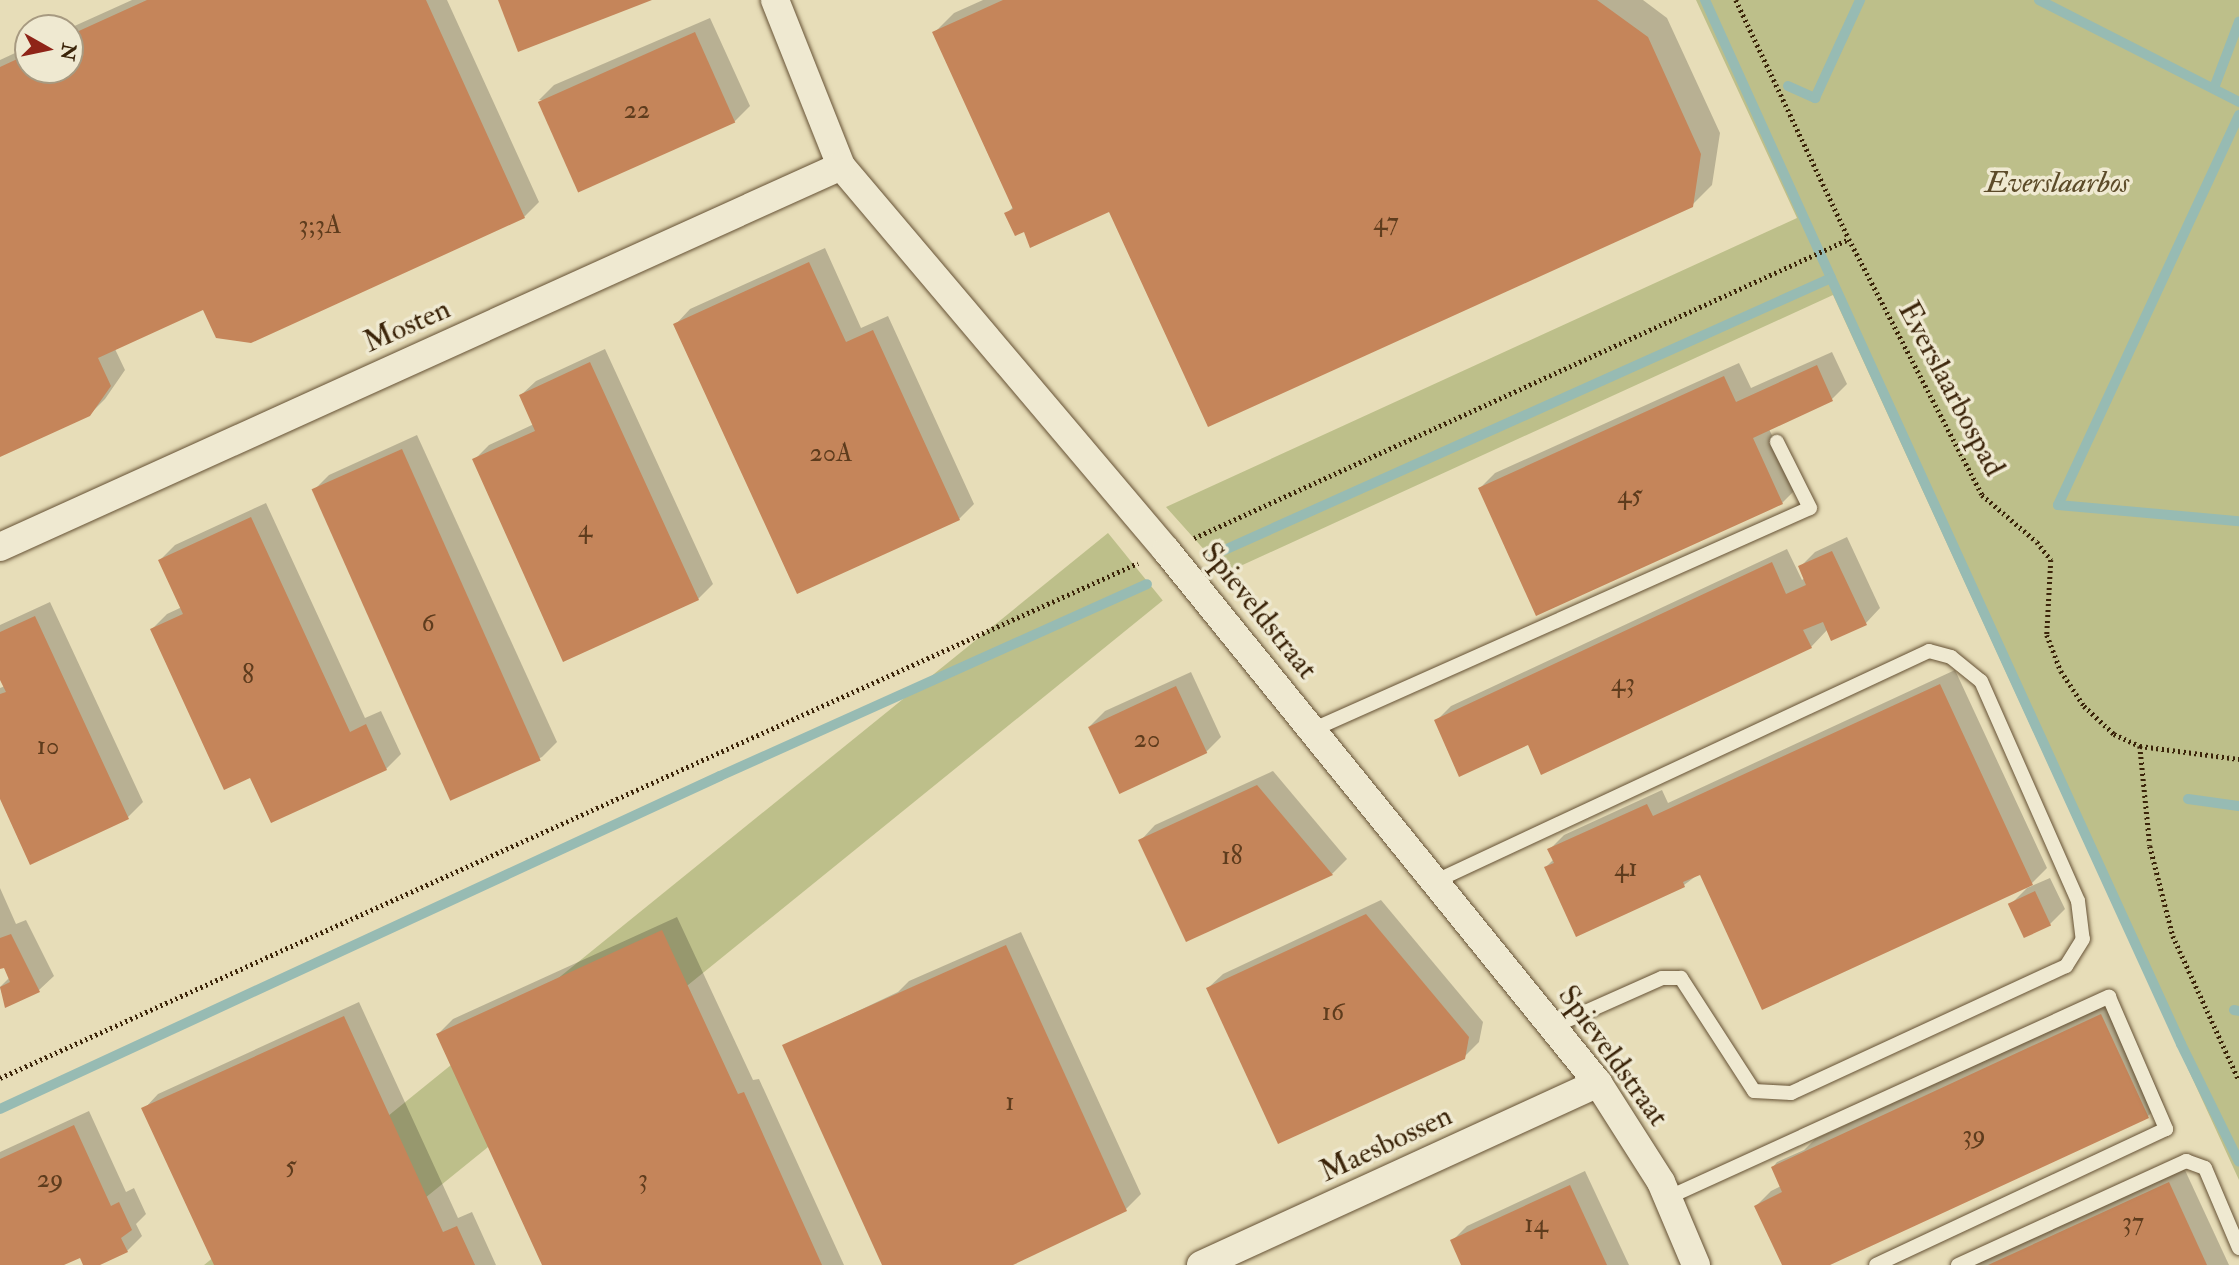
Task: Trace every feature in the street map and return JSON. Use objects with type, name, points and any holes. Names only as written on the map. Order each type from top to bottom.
[{"type":"street","name":"Spieveldstraat","points":[[775,0],[841,166],[1167,550],[1554,1026],[1598,1083],[1661,1182],[1696,1265]]},
{"type":"street","name":"Mosten","points":[[0,547],[841,166]]},
{"type":"street","name":"Maesbossen","points":[[1201,1265],[1598,1083]]},
{"type":"lane","points":[[1312,730],[1810,508],[1777,442]]},
{"type":"lane","points":[[1436,881],[1929,651],[1951,657],[1981,681],[2078,901],[2083,939],[2066,966],[1791,1093],[1754,1091],[1681,978],[1662,978],[1554,1026]]},
{"type":"lane","points":[[1667,1198],[2109,997],[2166,1129],[1876,1265]]},
{"type":"lane","points":[[1958,1265],[2186,1161],[2205,1168],[2239,1248]]},
{"type":"path","name":"Everslaarbospad","points":[[1736,0],[1849,239],[1982,495],[2037,542],[2051,560],[2047,635],[2061,671],[2084,706],[2113,734],[2140,746],[2239,759]]},
{"type":"path","points":[[0,1078],[1849,239]]},
{"type":"path","points":[[2140,746],[2150,846],[2173,936],[2239,1080]]},
{"type":"green space","name":"Everslaarbos","points":[[1696,0],[2239,0],[2239,1180],[1833,295],[1225,573],[1166,507],[1797,218]]},
{"type":"green space","points":[[1108,533],[1163,601],[342,1265],[204,1265]]},
{"type":"building","points":[[147,0],[426,0],[525,218],[251,343],[216,338],[203,310],[98,358],[111,386],[90,416],[0,457],[0,67],[14,60],[14,84],[84,84],[84,29]]},
{"type":"building","points":[[498,0],[652,0],[518,52]]},
{"type":"building","points":[[1003,0],[1597,0],[1648,37],[1701,154],[1693,207],[1208,427],[1109,212],[1030,248],[1024,232],[1015,236],[1004,213],[1013,209],[932,32]]},
{"type":"building","points":[[695,32],[735,122],[578,192],[538,102]]},
{"type":"building","points":[[809,262],[846,342],[873,330],[960,520],[797,594],[673,324]]},
{"type":"building","points":[[590,362],[699,600],[563,662],[472,459],[535,431],[519,395]]},
{"type":"building","points":[[1817,365],[1833,401],[1753,438],[1783,504],[1536,616],[1478,488],[1724,376],[1736,402]]},
{"type":"building","points":[[402,449],[541,761],[450,801],[312,489]]},
{"type":"building","points":[[251,517],[350,732],[366,724],[387,770],[271,823],[250,778],[224,790],[150,629],[183,614],[158,560]]},
{"type":"building","points":[[1832,551],[1867,625],[1831,641],[1823,622],[1803,630],[1812,648],[1541,775],[1528,745],[1459,777],[1434,720],[1772,562],[1786,594],[1806,585],[1798,566]]},
{"type":"building","points":[[35,616],[129,819],[30,865],[0,799],[0,694],[6,692],[0,680],[0,632]]},
{"type":"building","points":[[1940,684],[2033,885],[1762,1010],[1700,875],[1683,882],[1685,887],[1576,937],[1544,867],[1554,863],[1547,849],[1647,804],[1653,816]]},
{"type":"building","points":[[1176,686],[1207,753],[1119,794],[1088,727]]},
{"type":"building","points":[[1257,785],[1333,875],[1186,942],[1138,840]]},
{"type":"building","points":[[2035,891],[2051,925],[2024,938],[2008,904]]},
{"type":"building","points":[[1366,914],[1469,1037],[1465,1059],[1278,1144],[1206,988]]},
{"type":"building","points":[[662,930],[738,1094],[744,1092],[822,1265],[542,1265],[436,1034]]},
{"type":"building","points":[[11,934],[40,992],[5,1008],[0,987],[10,982],[4,968],[0,969],[0,938]]},
{"type":"building","points":[[1006,945],[1127,1211],[1013,1265],[882,1265],[782,1045]]},
{"type":"building","points":[[2101,1014],[2149,1118],[1830,1265],[1782,1265],[1754,1206],[1782,1192],[1771,1167]]},
{"type":"building","points":[[344,1016],[443,1232],[457,1226],[475,1265],[214,1265],[141,1108]]},
{"type":"building","points":[[74,1125],[111,1206],[119,1202],[132,1230],[121,1238],[128,1252],[100,1265],[83,1265],[80,1258],[64,1265],[0,1265],[0,1159]]},
{"type":"building","points":[[2169,1182],[2207,1265],[1988,1265]]},
{"type":"building","points":[[1570,1185],[1607,1265],[1461,1265],[1450,1240]]},
{"type":"waterway","points":[[1705,0],[1831,278]]},
{"type":"waterway","points":[[1788,86],[1815,98],[1860,0]]},
{"type":"waterway","points":[[2039,0],[2239,102]]},
{"type":"waterway","points":[[2214,88],[2239,22]]},
{"type":"waterway","points":[[2239,115],[2058,505],[2239,521]]},
{"type":"waterway","points":[[1211,556],[1831,278],[2181,1044],[2239,1162]]},
{"type":"waterway","points":[[0,1109],[720,776],[1147,584]]},
{"type":"waterway","points":[[2188,799],[2239,806]]},
{"type":"waterway","points":[[2234,1010],[2239,1011]]}]
